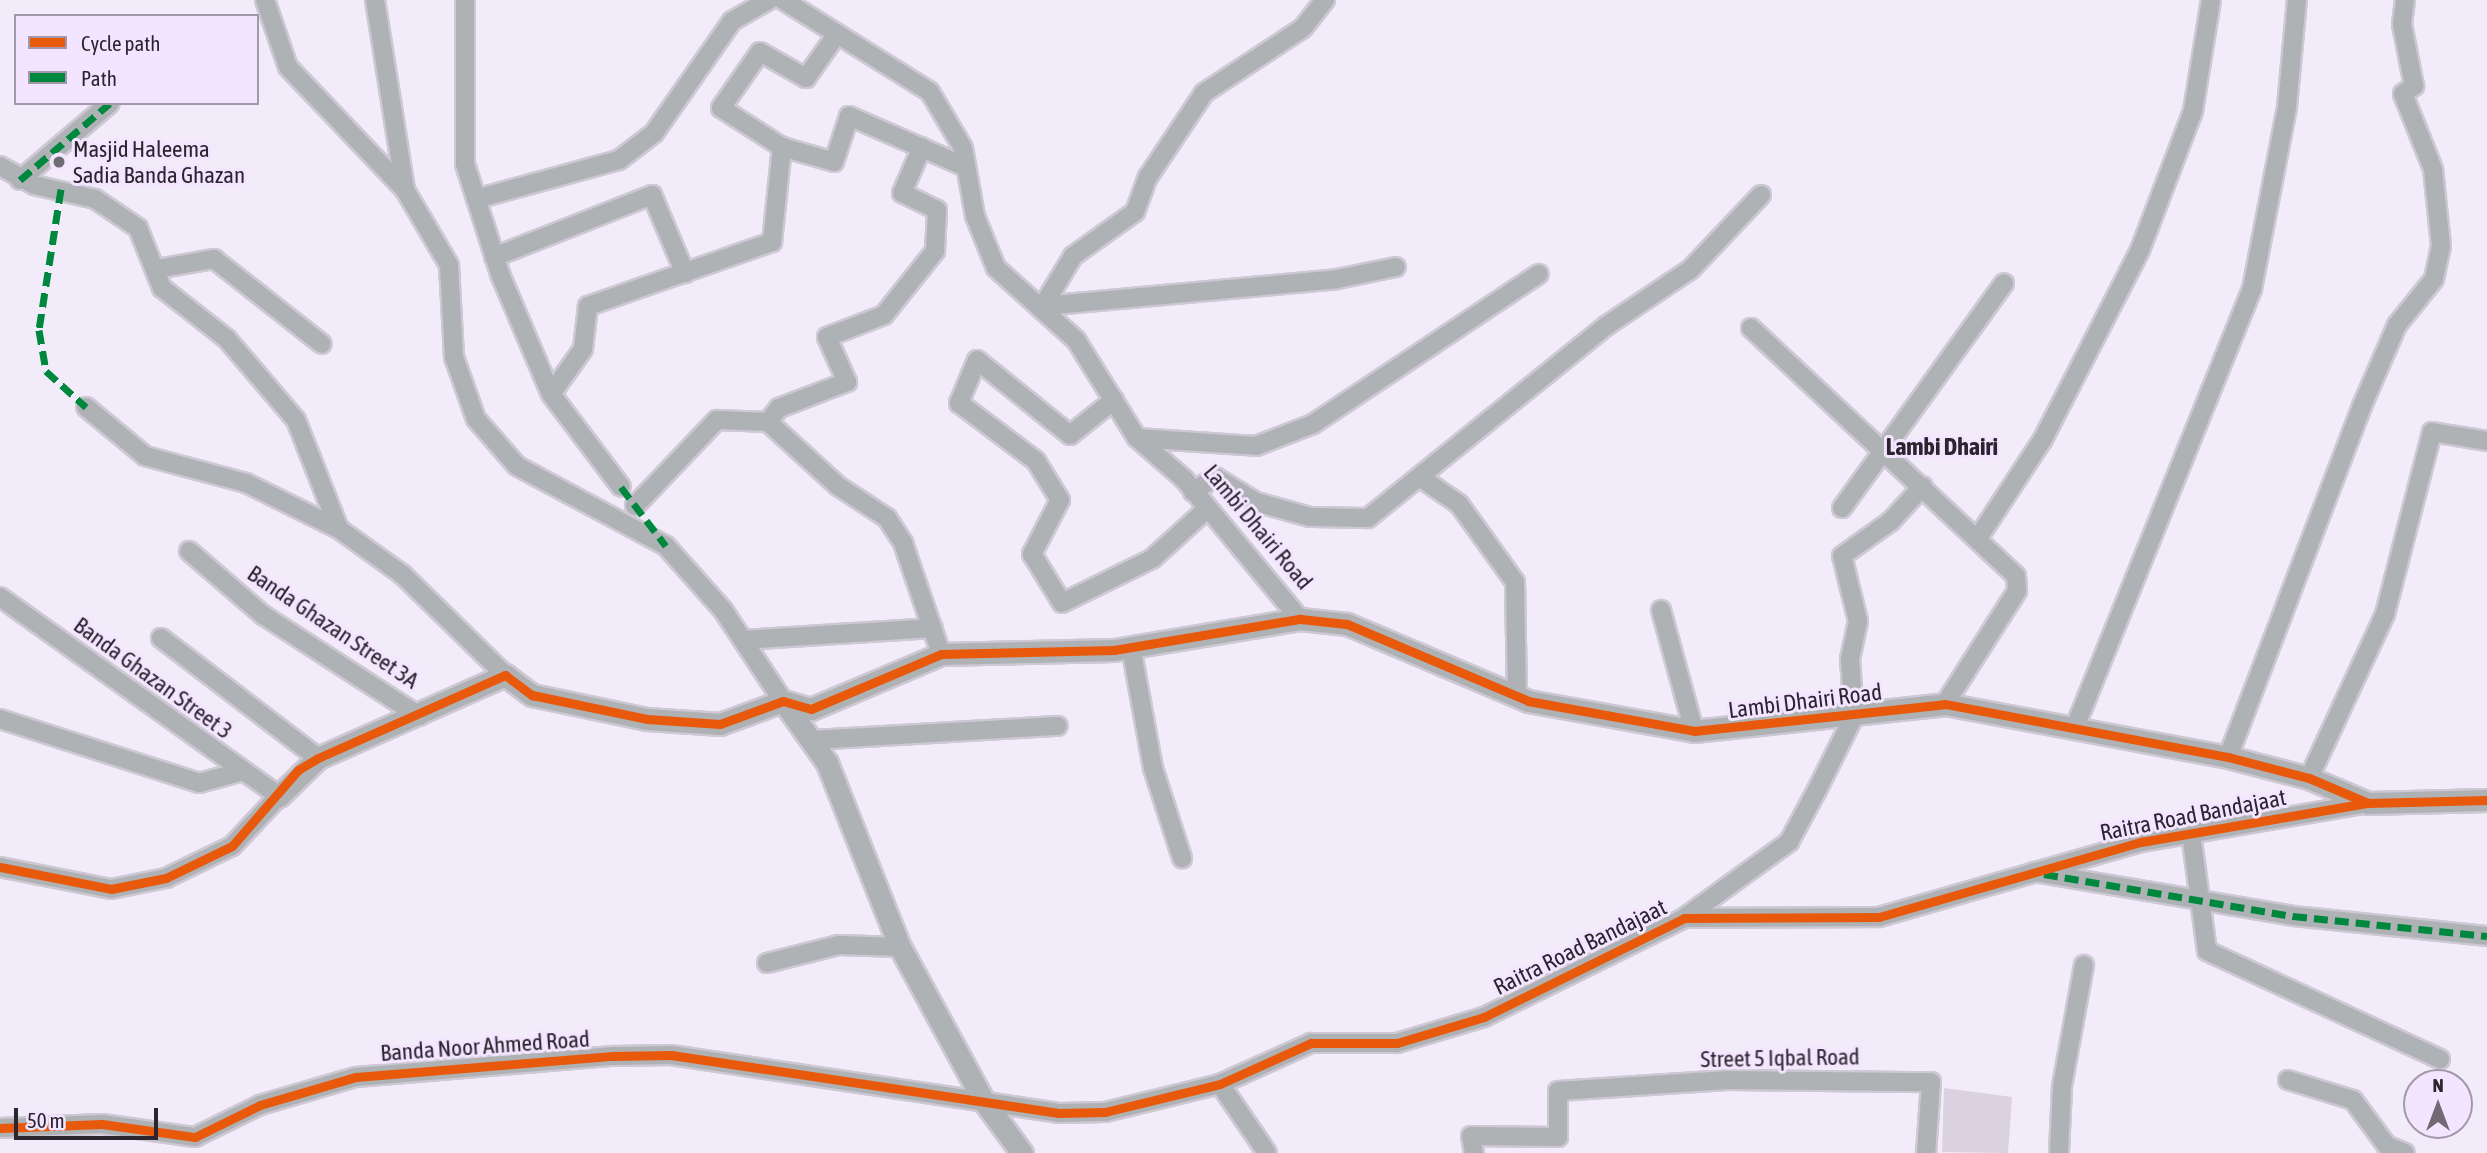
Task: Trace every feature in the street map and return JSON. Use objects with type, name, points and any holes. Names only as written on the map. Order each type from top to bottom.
[{"type":"street","points":[[265,0],[288,67],[405,190],[449,265],[454,357],[476,419],[517,466],[666,546],[743,640],[782,701],[813,740],[900,947],[983,1100],[1022,1153]]},
{"type":"street","points":[[375,0],[405,190]]},
{"type":"street","points":[[464,0],[465,164],[494,257],[551,394],[621,487]]},
{"type":"street","points":[[476,199],[619,160],[654,133],[732,21],[769,0]]},
{"type":"street","name":"Lambi Dhairi Road","points":[[783,0],[930,92],[963,148],[975,216],[996,268],[1043,306],[1076,340],[1137,438],[1194,492],[1272,578],[1300,619],[1347,624],[1517,696],[1694,731],[1854,716],[1945,704],[2228,757],[2309,778],[2368,803],[2487,800]]},
{"type":"street","points":[[1043,306],[1073,256],[1135,212],[1148,177],[1204,93],[1303,28],[1325,0]]},
{"type":"street","points":[[1978,538],[2043,439],[2140,250],[2193,111],[2211,0]]},
{"type":"street","points":[[2075,727],[2252,289],[2287,107],[2297,0]]},
{"type":"street","points":[[2228,757],[2362,406],[2397,325],[2434,279],[2441,246],[2433,169],[2403,94],[2414,86],[2402,24],[2405,0]]},
{"type":"street","points":[[837,34],[806,78],[761,52],[721,108],[782,148],[834,162],[849,116],[966,167]]},
{"type":"street","points":[[20,180],[108,105]]},
{"type":"street","points":[[768,422],[779,408],[847,382],[827,337],[884,314],[935,251],[937,210],[902,193],[922,147]]},
{"type":"street","points":[[551,394],[583,349],[588,306],[772,242],[782,148]]},
{"type":"street","points":[[0,166],[20,180],[95,199],[138,228],[157,269],[162,288],[228,339],[296,420],[339,529]]},
{"type":"street","points":[[494,257],[652,195],[685,273]]},
{"type":"street","points":[[1194,492],[1215,477],[1256,502],[1310,517],[1368,518],[1421,478],[1606,326],[1691,269],[1760,195]]},
{"type":"street","points":[[157,269],[214,259],[322,344]]},
{"type":"street","points":[[1043,306],[1337,279],[1396,267]]},
{"type":"street","points":[[1137,438],[1256,446],[1313,424],[1539,274]]},
{"type":"street","points":[[1842,508],[1884,455],[2004,283]]},
{"type":"street","points":[[1751,328],[1884,455],[1923,486],[1978,538],[2019,583],[1945,704]]},
{"type":"street","points":[[1114,400],[1070,435],[976,360],[958,403],[1035,461],[1060,500],[1032,554],[1062,603],[1152,559],[1207,509]]},
{"type":"street","points":[[86,407],[145,456],[246,483],[339,529],[403,575],[505,675],[532,695],[647,719],[720,724],[782,701],[811,709],[941,654],[1131,647],[1300,619]]},
{"type":"street","points":[[635,506],[718,420],[768,422],[838,486],[887,518],[903,542],[941,654]]},
{"type":"street","points":[[2309,778],[2385,614],[2432,432],[2487,441]]},
{"type":"street","points":[[1421,478],[1460,504],[1515,582],[1517,696]]},
{"type":"street","points":[[1684,918],[1789,842],[1854,716],[1850,659],[1858,621],[1842,556],[1891,520],[1923,486]]},
{"type":"street","name":"Banda Ghazan Street 3A","points":[[190,551],[263,615],[419,716]]},
{"type":"street","name":"Banda Ghazan Street 3","points":[[0,597],[240,772],[279,796]]},
{"type":"street","points":[[1661,610],[1694,731]]},
{"type":"street","points":[[743,640],[933,628]]},
{"type":"street","points":[[161,638],[318,758]]},
{"type":"street","points":[[1131,647],[1153,768],[1182,858]]},
{"type":"street","points":[[0,867],[111,889],[166,878],[232,846],[318,758],[419,716],[505,675]]},
{"type":"street","points":[[0,719],[199,783],[240,772]]},
{"type":"street","points":[[813,740],[1058,726]]},
{"type":"street","name":"Raitra Road Bandajaat","points":[[983,1100],[1059,1113],[1105,1112],[1220,1084],[1311,1043],[1396,1043],[1484,1017],[1684,918],[1879,917],[2028,870],[2191,834],[2368,803]]},
{"type":"street","points":[[2191,834],[2207,951],[2440,1059]]},
{"type":"street","points":[[2028,870],[2293,916],[2487,936]]},
{"type":"street","points":[[767,963],[839,945],[900,947]]},
{"type":"street","points":[[2059,1153],[2062,1086],[2084,965]]},
{"type":"street","name":"Banda Noor Ahmed Road","points":[[0,1128],[102,1124],[195,1137],[260,1105],[356,1077],[613,1056],[682,1056],[983,1100]]},
{"type":"street","name":"Street 5 Iqbal Road","points":[[1474,1153],[1471,1136],[1558,1137],[1558,1091],[1728,1080],[1931,1082],[1926,1153]]},
{"type":"street","points":[[2288,1080],[2353,1100],[2387,1146],[2405,1153]]},
{"type":"street","points":[[1220,1084],[1267,1153]]},
{"type":"building","points":[[1944,1088],[2012,1097],[2008,1153],[1942,1152]]},
{"type":"marked path","points":[[20,180],[108,105]]},
{"type":"marked path","points":[[61,189],[39,330],[46,371],[86,407]]},
{"type":"marked path","points":[[621,487],[666,546]]},
{"type":"marked path","points":[[2044,874],[2293,916],[2487,936]]},
{"type":"cycle path","points":[[0,867],[111,889],[166,878],[232,846],[298,770],[318,758],[505,675],[532,695],[647,719],[720,724],[783,701],[811,709],[941,654],[1114,650],[1300,619],[1347,624],[1528,701],[1694,731],[1945,704],[2228,757],[2309,778],[2368,803],[2487,800]]},
{"type":"cycle path","points":[[0,1128],[102,1124],[195,1137],[260,1105],[356,1077],[613,1056],[671,1055],[1059,1113],[1105,1112],[1220,1084],[1311,1043],[1397,1043],[1484,1017],[1684,918],[1879,917],[2141,842],[2367,803]]},
{"type":"place","name":"Masjid Haleema Sadia Banda Ghazan","points":[[59,162]]},
{"type":"district","name":"Lambi Dhairi","points":[[1942,447]]}]
